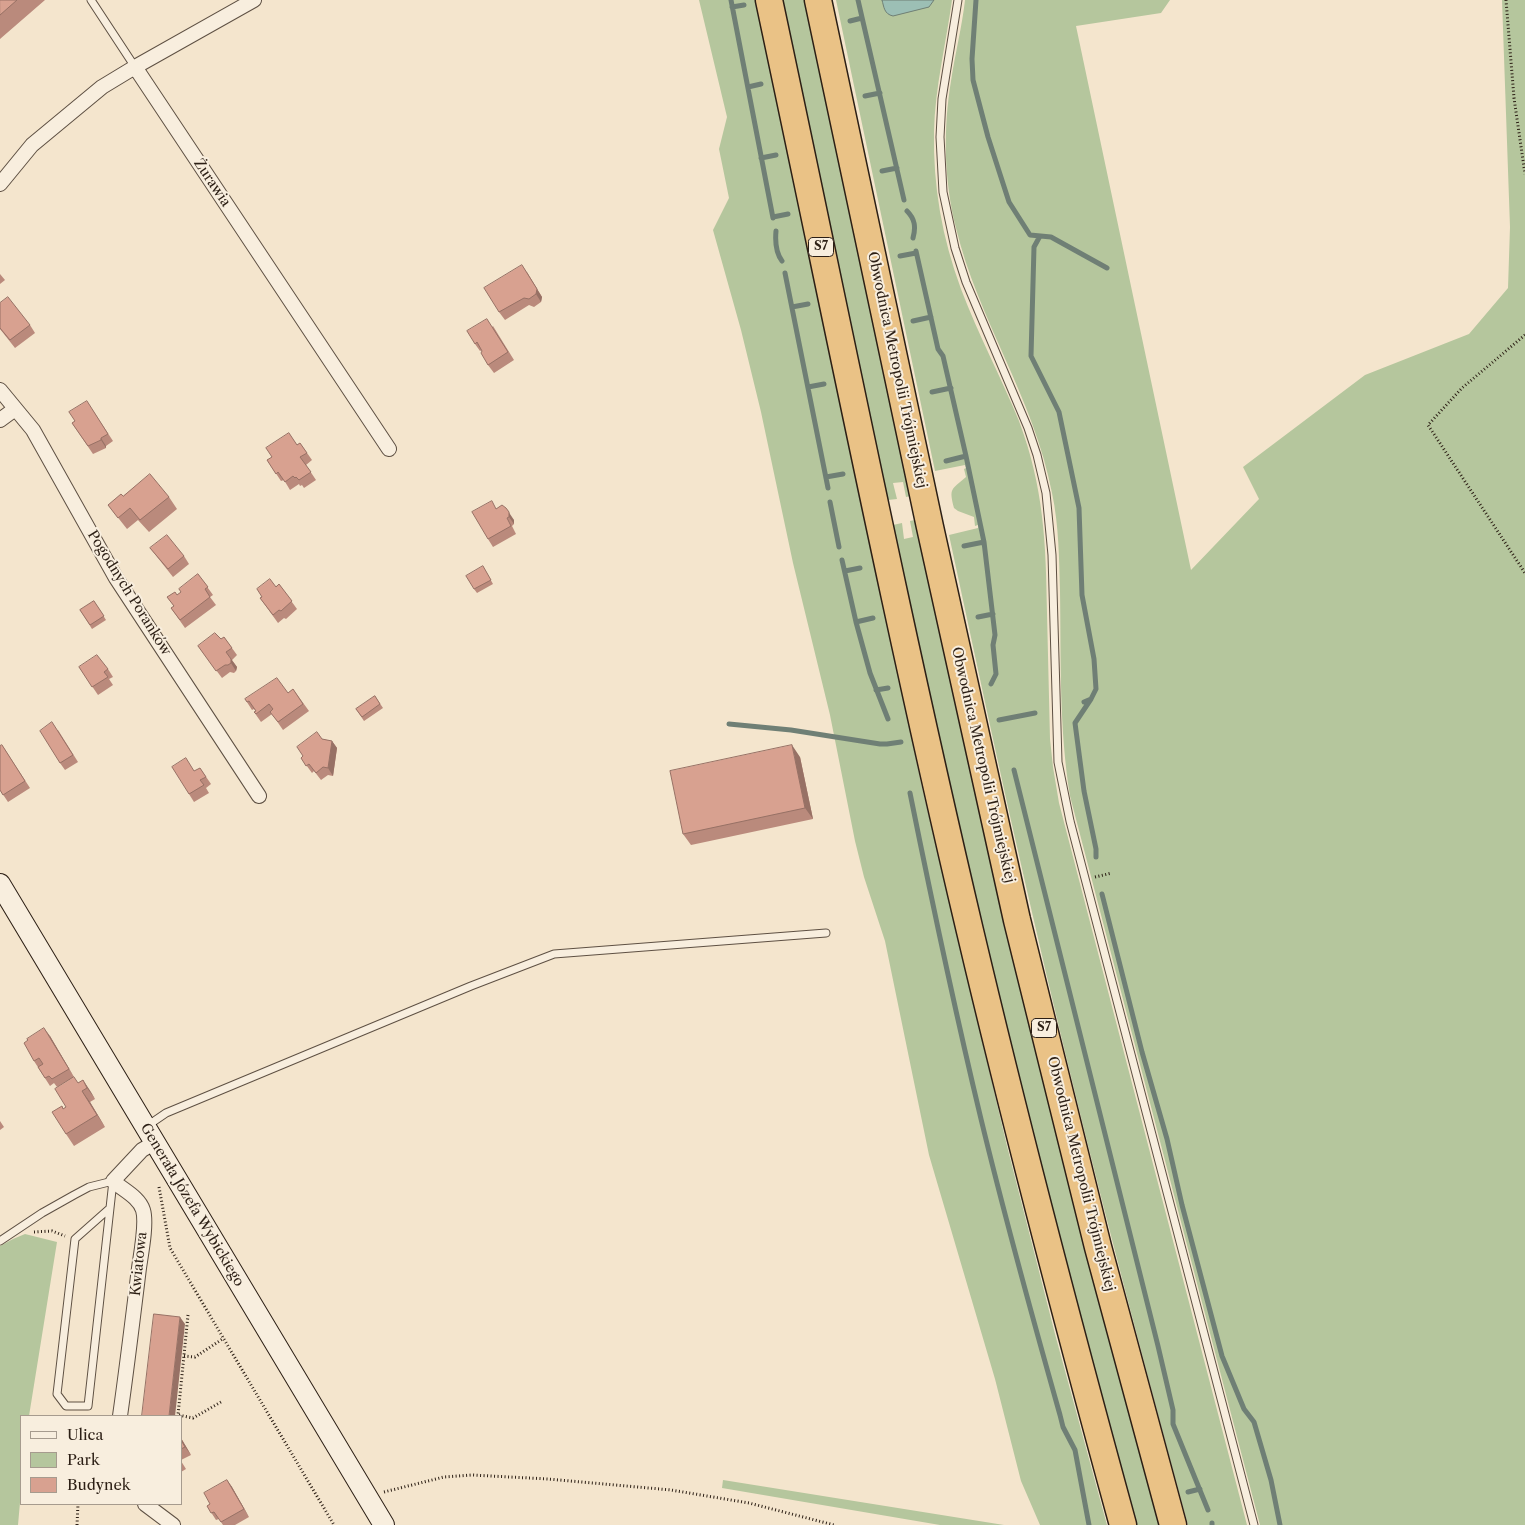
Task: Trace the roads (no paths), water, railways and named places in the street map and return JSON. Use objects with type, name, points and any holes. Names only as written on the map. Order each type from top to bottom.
[{"type":"highway","name":"S7","points":[[769,0],[882,535],[970,930],[1074,1347],[1123,1525]]},
{"type":"highway","name":"Obwodnica Metropolii Trójmiejskiej","points":[[818,0],[930,527],[1017,920],[1098,1248],[1173,1525]]},
{"type":"main road","name":"Generała Józefa Wybickiego","points":[[0,884],[384,1525]]},
{"type":"street","points":[[0,184],[32,145],[102,87],[254,0]]},
{"type":"street","name":"Żurawia","points":[[135,67],[389,450]]},
{"type":"street","name":"Pogodnych Poranków","points":[[0,390],[33,430],[116,578],[259,796]]},
{"type":"street","points":[[0,420],[15,409]]},
{"type":"street","points":[[113,1181],[142,1150],[149,1135]]},
{"type":"street","name":"Kwiatowa","points":[[113,1181],[131,1194],[141,1205],[144,1218],[120,1415]]},
{"type":"street","points":[[146,1505],[173,1525]]},
{"type":"lane","points":[[90,0],[135,67]]},
{"type":"lane","points":[[958,0],[942,100],[940,138],[943,192],[955,248],[966,282],[1028,428],[1046,493],[1052,556],[1058,762],[1070,821],[1254,1525]]},
{"type":"lane","points":[[149,1135],[166,1113],[471,986],[554,954],[826,933]]},
{"type":"lane","points":[[0,1241],[42,1213],[89,1187],[113,1181],[110,1208],[88,1406],[66,1406],[57,1394],[75,1239],[110,1208]]},
{"type":"water","points":[[882,0],[934,0],[929,7],[893,16],[886,12]]},
{"type":"waterway","points":[[731,0],[773,218]]},
{"type":"waterway","points":[[858,0],[904,200]]},
{"type":"waterway","points":[[976,0],[972,59],[973,80],[988,137],[1009,202],[1030,235],[1051,237],[1107,268]]},
{"type":"waterway","points":[[732,7],[744,5]]},
{"type":"waterway","points":[[850,21],[862,18]]},
{"type":"waterway","points":[[748,87],[761,84]]},
{"type":"waterway","points":[[865,96],[880,93]]},
{"type":"waterway","points":[[761,158],[776,155]]},
{"type":"waterway","points":[[882,171],[897,168]]},
{"type":"waterway","points":[[907,211],[914,223],[913,238]]},
{"type":"waterway","points":[[773,217],[788,214]]},
{"type":"waterway","points":[[776,231],[776,247],[782,261]]},
{"type":"waterway","points":[[1040,236],[1034,247],[1031,356],[1059,412],[1079,508],[1082,595],[1094,659],[1096,689],[1091,699],[1084,702]]},
{"type":"waterway","points":[[916,251],[938,349],[943,356],[984,542],[995,635],[993,645],[996,674],[991,684]]},
{"type":"waterway","points":[[900,256],[916,253]]},
{"type":"waterway","points":[[785,273],[828,488]]},
{"type":"waterway","points":[[792,307],[808,304]]},
{"type":"waterway","points":[[913,321],[931,317]]},
{"type":"waterway","points":[[808,387],[824,384]]},
{"type":"waterway","points":[[932,392],[951,388]]},
{"type":"waterway","points":[[946,461],[966,456]]},
{"type":"waterway","points":[[826,477],[843,474]]},
{"type":"waterway","points":[[830,502],[839,547]]},
{"type":"waterway","points":[[964,546],[984,542]]},
{"type":"waterway","points":[[842,560],[870,673],[888,719]]},
{"type":"waterway","points":[[845,571],[860,568]]},
{"type":"waterway","points":[[978,617],[993,614]]},
{"type":"waterway","points":[[856,622],[873,618]]},
{"type":"waterway","points":[[876,690],[888,688]]},
{"type":"waterway","points":[[1091,699],[1075,723],[1084,791],[1096,857]]},
{"type":"waterway","points":[[999,720],[1035,713]]},
{"type":"waterway","points":[[729,724],[791,730],[880,744],[901,742]]},
{"type":"waterway","points":[[1014,770],[1158,1346],[1173,1410],[1173,1424],[1208,1510]]},
{"type":"waterway","points":[[910,793],[981,1119],[1063,1427],[1075,1450],[1089,1525]]},
{"type":"waterway","points":[[1102,894],[1222,1356],[1244,1409],[1254,1422],[1271,1480],[1280,1525]]},
{"type":"waterway","points":[[1188,1492],[1200,1489]]}]
